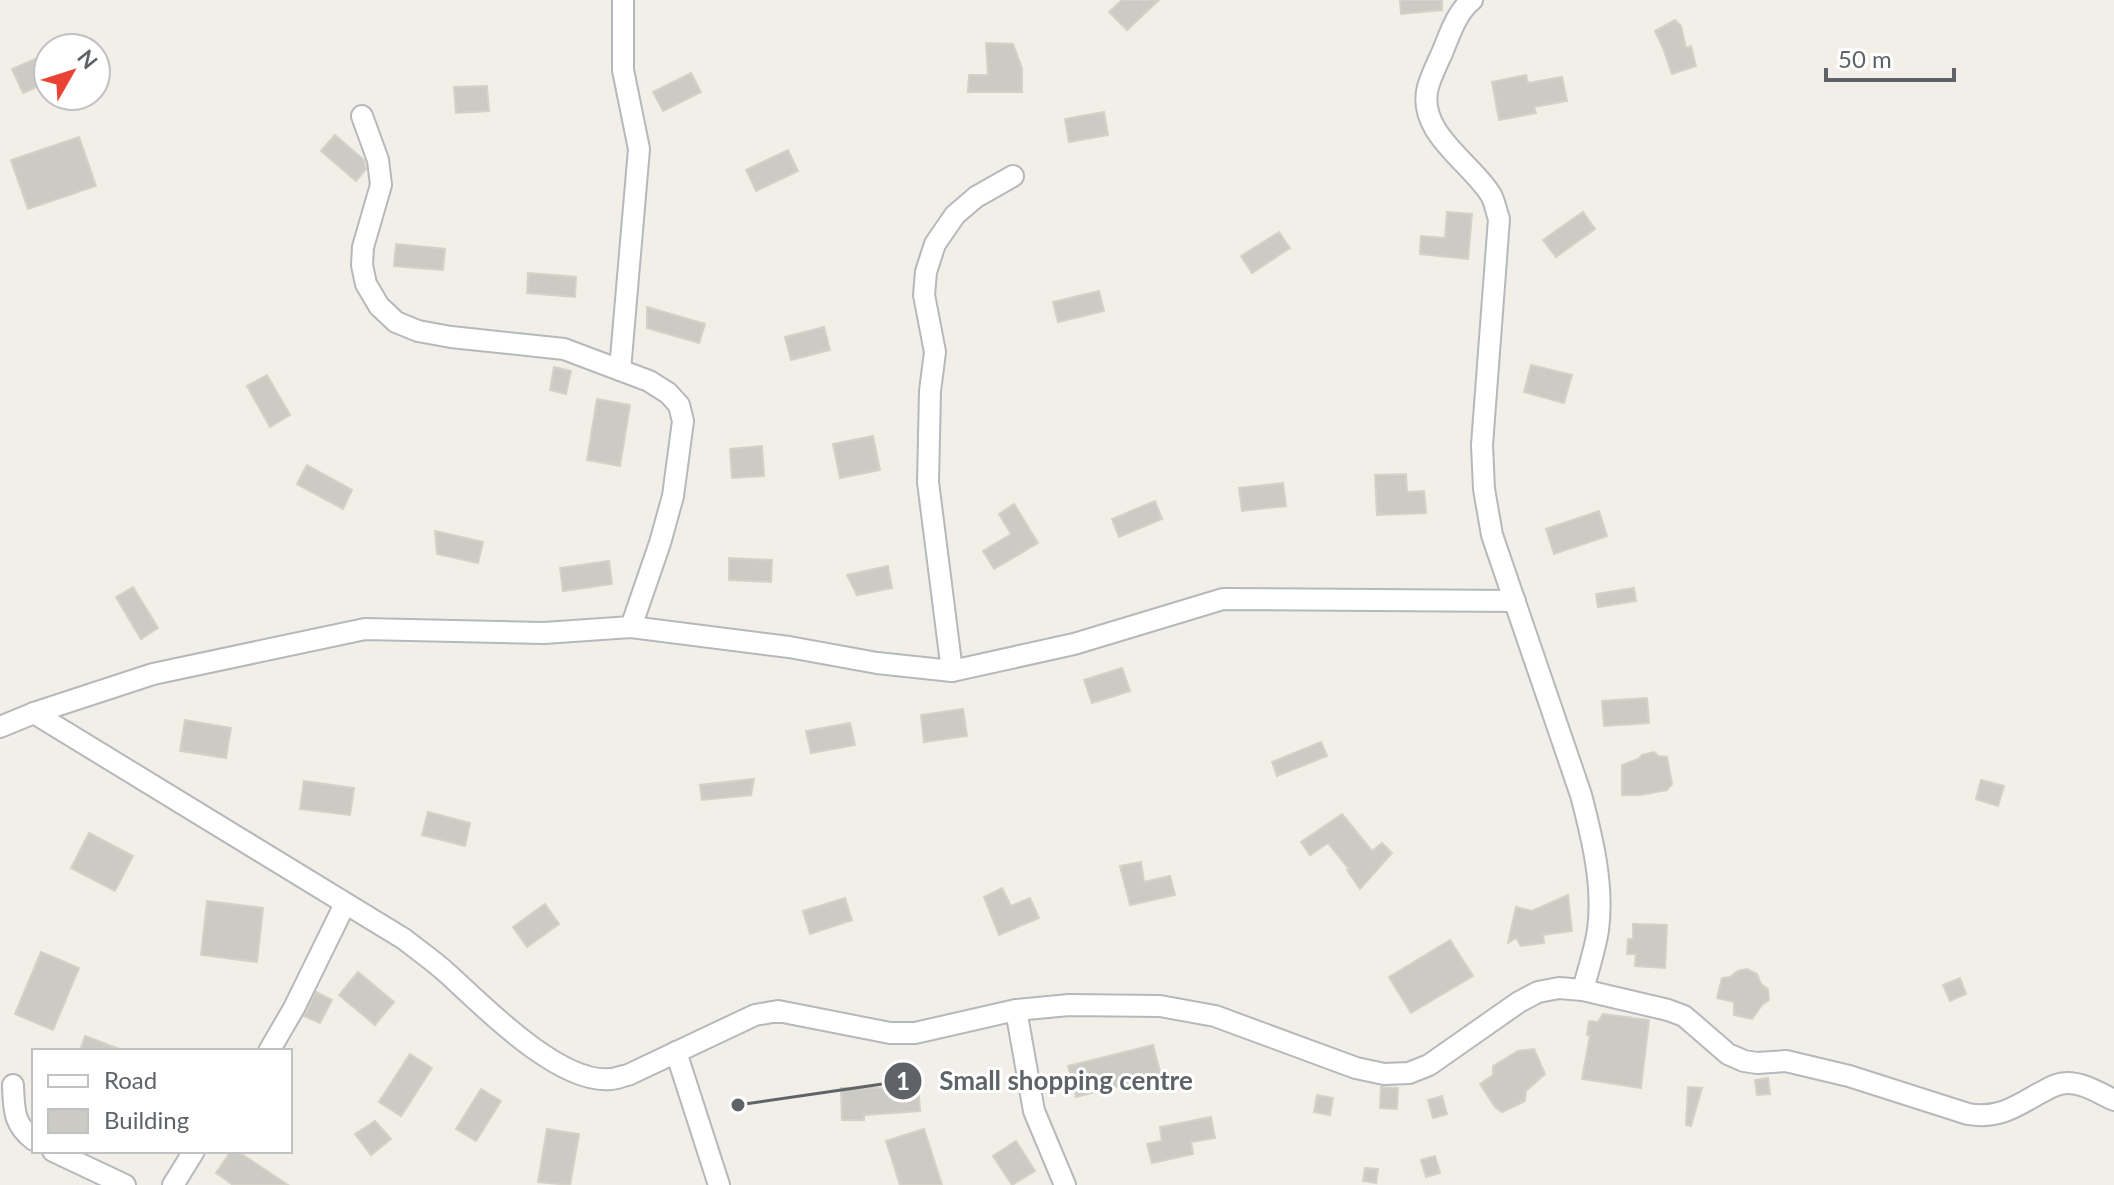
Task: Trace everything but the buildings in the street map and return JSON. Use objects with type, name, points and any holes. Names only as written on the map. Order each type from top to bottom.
[{"type":"street","points":[[620,370],[639,149],[623,70],[623,0]]},
{"type":"street","points":[[1472,0],[1462,8],[1427,89],[1427,114],[1493,198],[1499,219],[1482,445],[1484,489],[1492,535],[1581,795],[1592,837],[1598,927],[1583,990]]},
{"type":"street","points":[[362,116],[378,160],[381,185],[363,247],[362,265],[366,284],[379,306],[396,322],[418,331],[451,337],[564,349],[649,381],[668,393],[679,405],[683,421],[673,496],[631,627]]},
{"type":"street","points":[[952,671],[928,482],[930,391],[935,352],[924,295],[926,272],[935,244],[955,215],[976,197],[1013,176]]},
{"type":"street","points":[[0,727],[153,674],[365,629],[544,633],[631,627],[952,671],[1074,644],[1223,599],[1515,601]]},
{"type":"street","points":[[34,713],[404,939],[444,970],[519,1038],[551,1060],[584,1075],[608,1080],[628,1075],[755,1015],[778,1011],[890,1033],[915,1033],[1016,1010],[1069,1005],[1160,1006],[1188,1010],[1215,1016],[1356,1068],[1384,1074],[1409,1073],[1429,1065],[1519,1002],[1538,992],[1559,988],[1583,990],[1684,1016],[1728,1054],[1744,1061],[1786,1061],[1849,1076],[1968,1114],[1985,1117],[2001,1113],[2053,1085],[2065,1083],[2079,1084],[2114,1100]]},
{"type":"street","points":[[270,1049],[345,904]]},
{"type":"street","points":[[1016,1010],[1034,1111],[1065,1185]]},
{"type":"street","points":[[676,1052],[719,1185]]},
{"type":"street","points":[[13,1085],[16,1120],[32,1139]]},
{"type":"street","points":[[57,1153],[125,1185]]},
{"type":"street","points":[[173,1185],[193,1153]]},
{"type":"place","name":"Small shopping centre","points":[[738,1105]]}]
